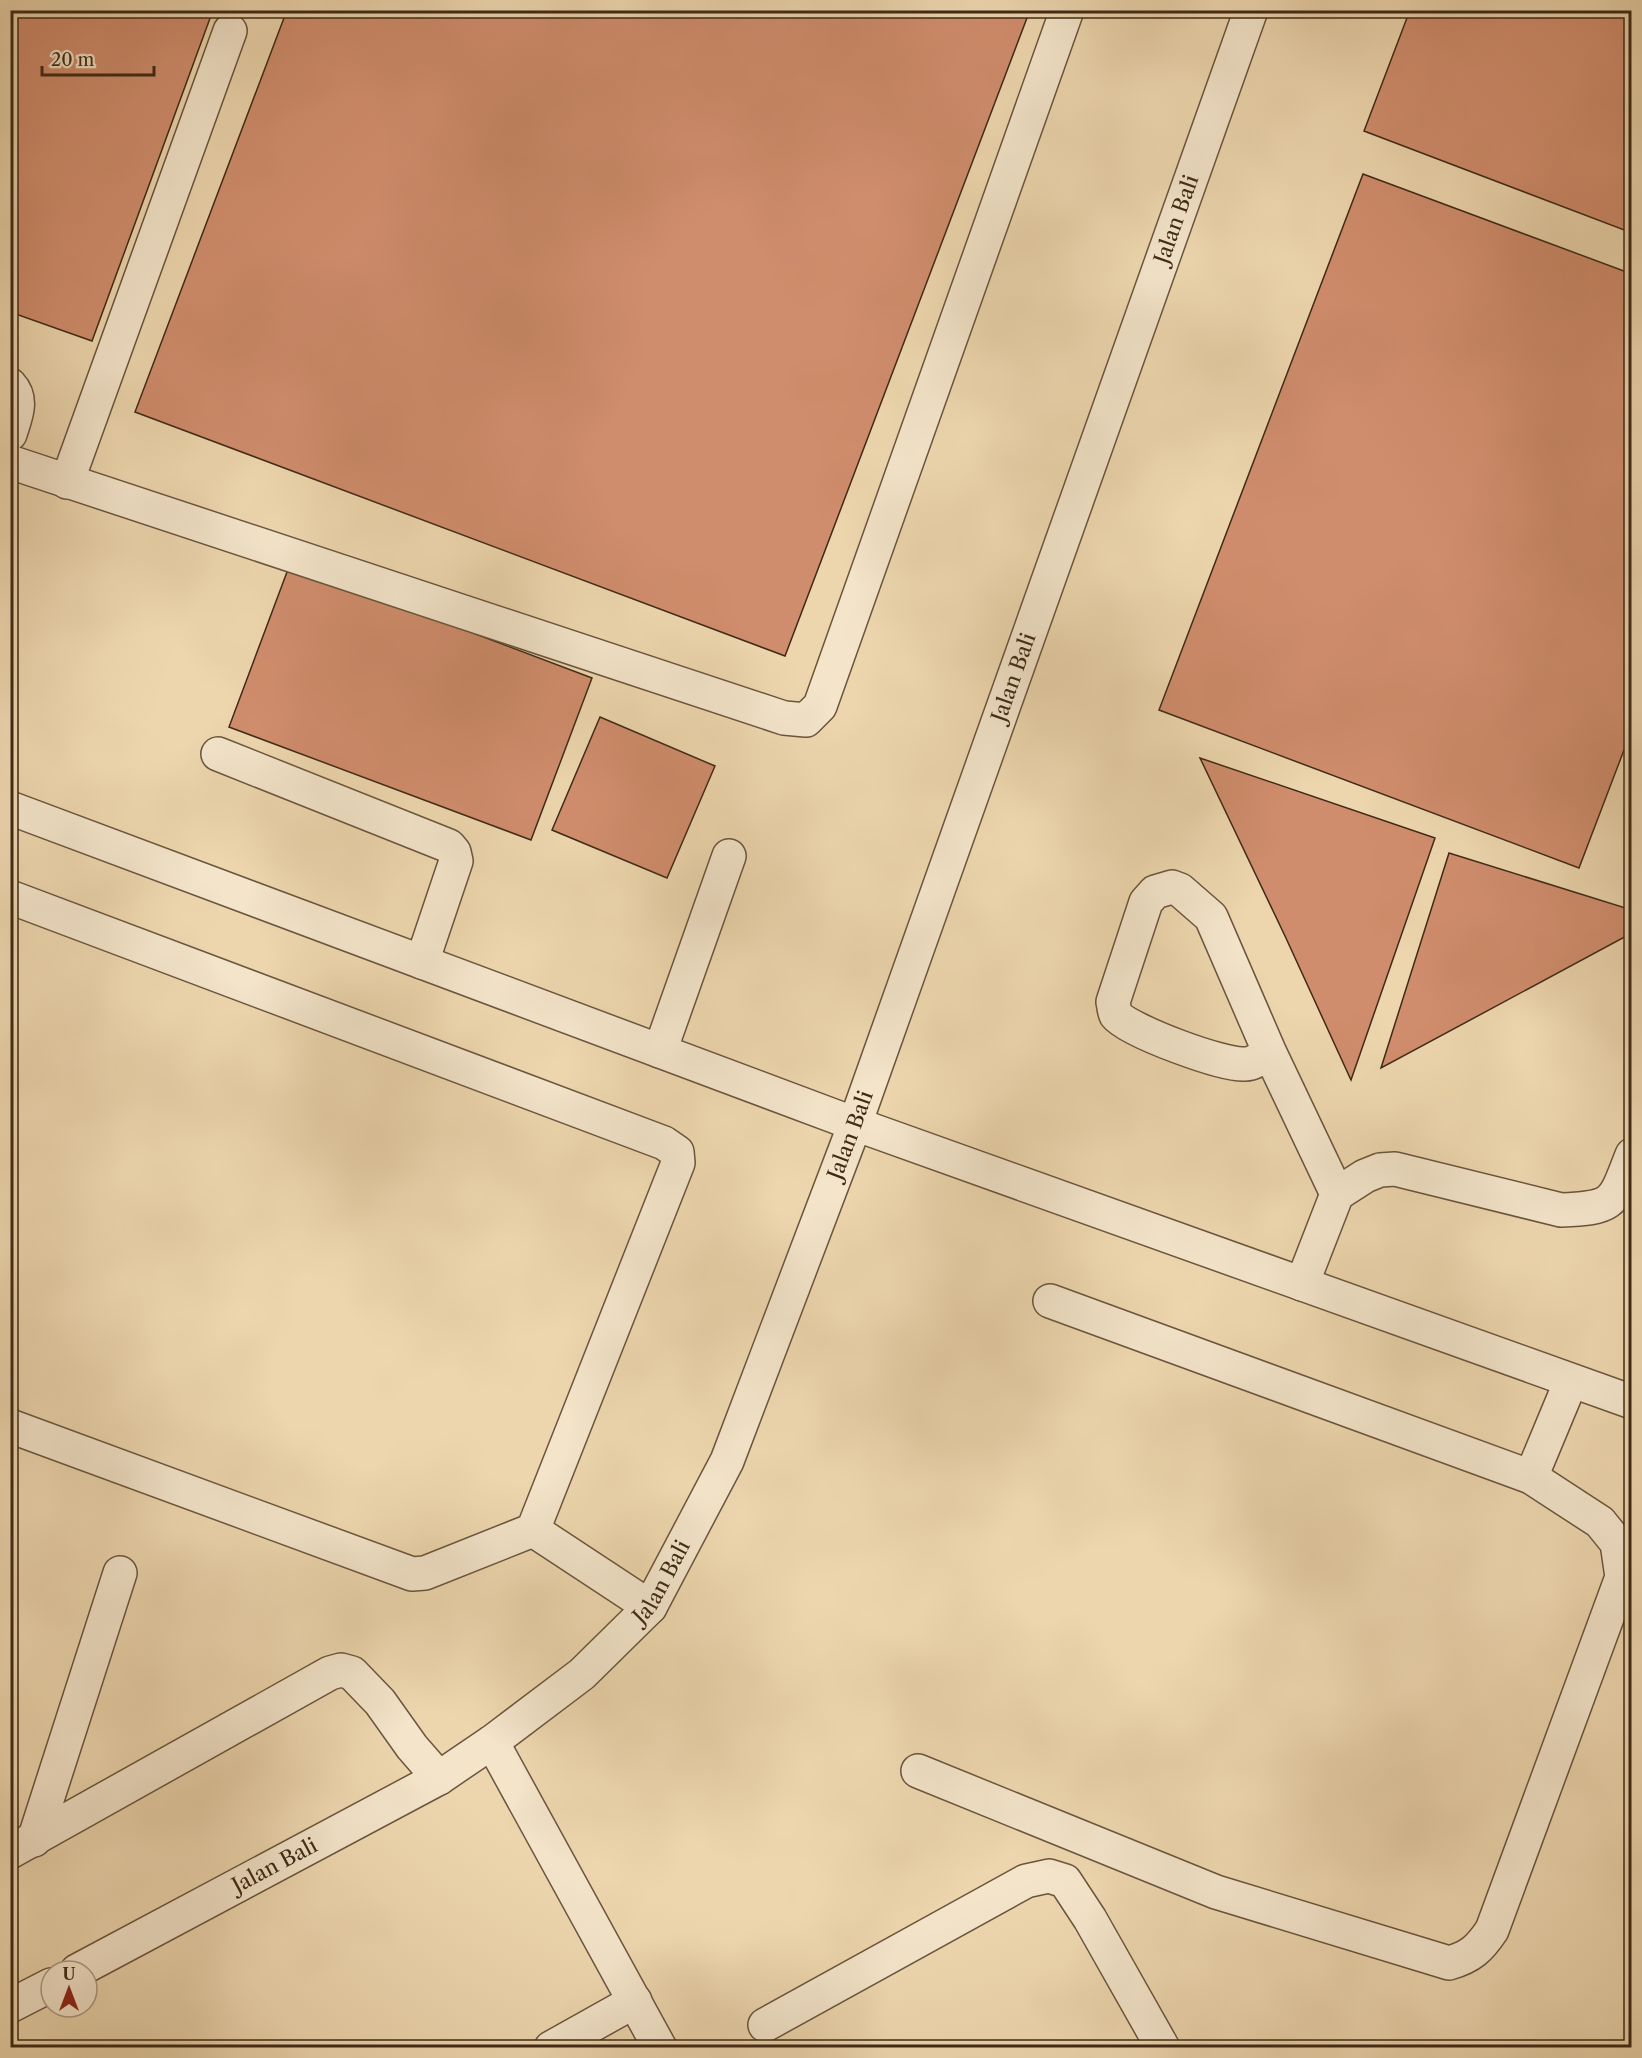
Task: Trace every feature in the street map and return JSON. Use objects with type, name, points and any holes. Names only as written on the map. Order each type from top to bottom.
[{"type":"street","points":[[10,462],[784,718],[806,720],[820,706],[1067,10]]},
{"type":"street","name":"Jalan Bali","points":[[99,1959],[439,1778],[499,1755],[650,1607],[727,1461],[855,1124],[1251,10]]},
{"type":"street","points":[[67,482],[230,31]]},
{"type":"street","points":[[10,385],[17,392],[19,404],[10,434]]},
{"type":"street","points":[[218,754],[449,846],[454,852],[456,861],[422,962]]},
{"type":"street","points":[[10,808],[855,1124],[1632,1402]]},
{"type":"street","points":[[660,1051],[729,856]]},
{"type":"street","points":[[1269,1052],[1246,1065],[1233,1064],[1161,1040],[1121,1020],[1114,1013],[1113,1002],[1146,902],[1155,892],[1163,888],[1180,890],[1212,917],[1269,1052],[1337,1194]]},
{"type":"street","points":[[10,897],[664,1143],[677,1152],[676,1174],[540,1536]]},
{"type":"street","points":[[1302,1284],[1337,1194],[1365,1176],[1380,1170],[1395,1169],[1562,1210],[1585,1209],[1604,1204],[1616,1196],[1632,1155]]},
{"type":"street","points":[[918,1771],[1216,1892],[1449,1963],[1465,1958],[1478,1950],[1492,1930],[1622,1577],[1617,1544],[1600,1522],[1531,1477],[1050,1301]]},
{"type":"street","points":[[1531,1477],[1571,1381]]},
{"type":"street","points":[[10,1426],[412,1574],[424,1573],[540,1536],[614,1581],[650,1607]]},
{"type":"street","points":[[22,1846],[120,1573]]},
{"type":"street","points":[[22,1846],[330,1673],[341,1670],[352,1673],[380,1702],[412,1747],[439,1778]]},
{"type":"street","points":[[499,1755],[660,2048]]},
{"type":"street","points":[[765,2025],[1026,1881],[1049,1876],[1065,1881],[1090,1919],[1163,2048]]},
{"type":"street","points":[[10,2006],[39,1991]]},
{"type":"street","points":[[551,2048],[635,2001]]},
{"type":"building","points":[[10,10],[213,10],[92,341],[10,312]]},
{"type":"building","points":[[287,10],[1030,10],[785,656],[135,412]]},
{"type":"building","points":[[1410,10],[1632,10],[1632,233],[1364,131]]},
{"type":"building","points":[[1363,174],[1632,274],[1632,729],[1579,868],[1159,710]]},
{"type":"building","points":[[290,564],[592,678],[531,840],[229,727]]},
{"type":"building","points":[[600,717],[715,766],[667,878],[552,830]]},
{"type":"building","points":[[1200,758],[1435,838],[1351,1080],[1285,936]]},
{"type":"building","points":[[1449,853],[1632,910],[1632,933],[1381,1068]]}]
